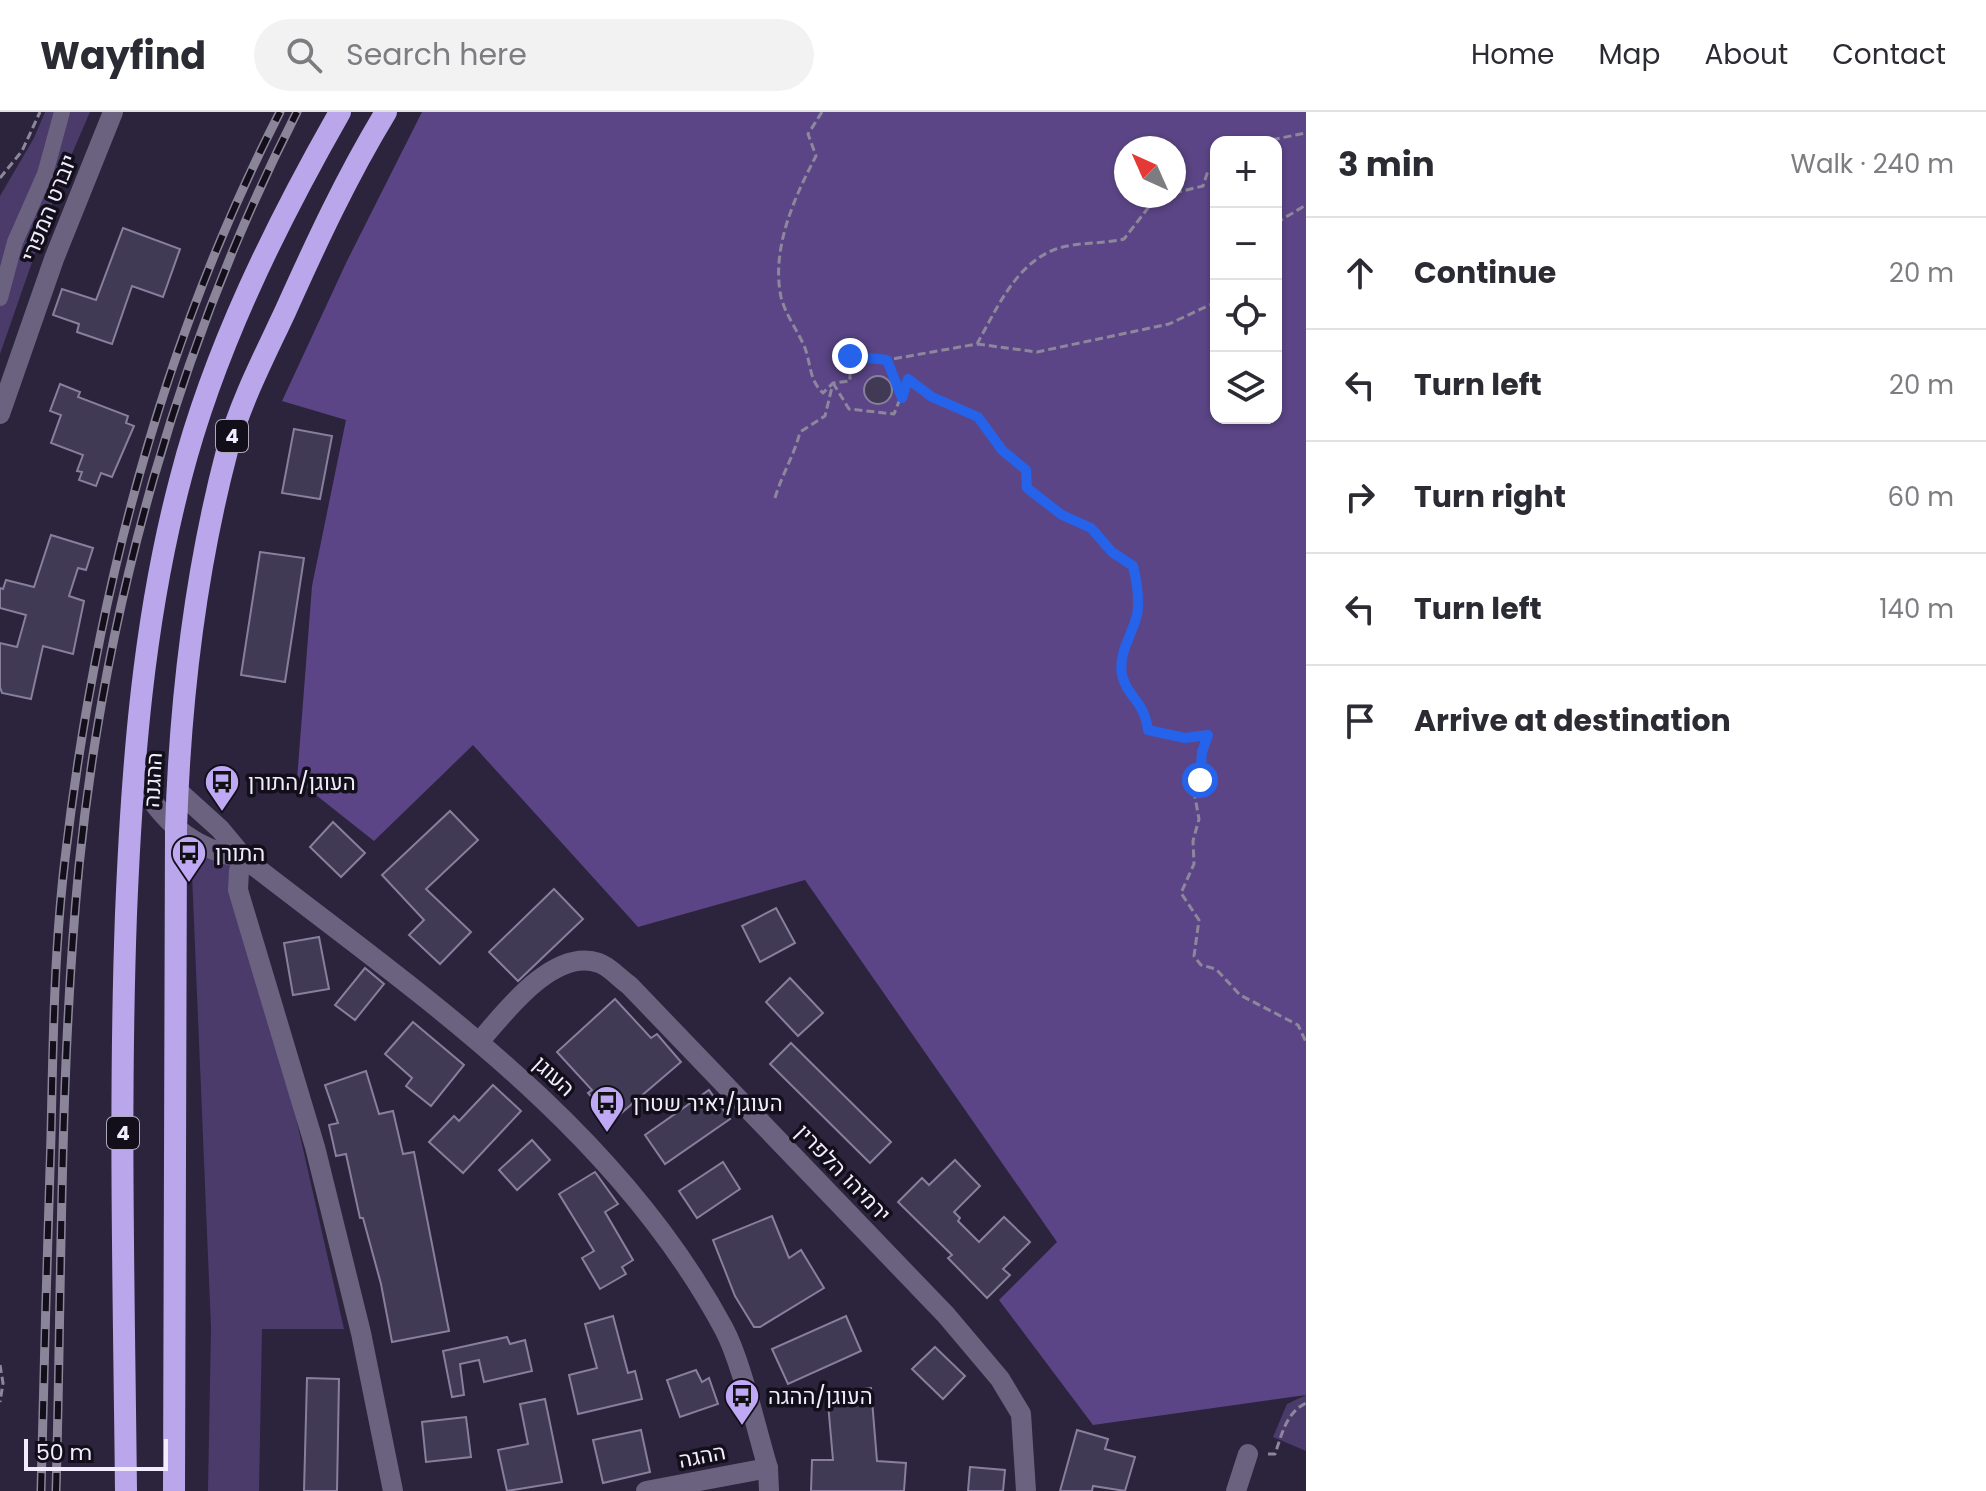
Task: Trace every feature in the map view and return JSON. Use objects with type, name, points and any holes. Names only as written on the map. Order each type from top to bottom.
[{"type":"highway","name":"ההגנה","points":[[126,1491],[123,1016],[134,775],[149,620],[190,447],[209,387],[304,176],[340,112]]},
{"type":"highway","name":"ההגנה","points":[[174,1491],[176,829],[196,612],[227,450],[245,398],[350,172],[386,112]]},
{"type":"street","points":[[0,298],[15,242],[45,174],[62,112]]},
{"type":"street","name":"יוברט המפרי","points":[[0,414],[54,259],[113,112]]},
{"type":"street","name":"העוגן","points":[[134,775],[176,829],[207,851],[245,859]]},
{"type":"street","name":"העוגן","points":[[178,791],[220,829],[245,859],[480,1041],[555,1109],[643,1203],[726,1332],[768,1468],[769,1491]]},
{"type":"street","points":[[245,859],[239,871],[238,890],[315,1147],[361,1333],[393,1491]]},
{"type":"street","name":"ירמיהו הלפרין","points":[[480,1041],[529,987],[566,963],[598,962],[629,985],[946,1315],[1000,1379],[1021,1414],[1026,1491]]},
{"type":"street","points":[[1236,1491],[1248,1454]]},
{"type":"street","name":"ההגה","points":[[646,1491],[768,1468]]},
{"type":"path","points":[[0,178],[22,151],[40,112]]},
{"type":"path","points":[[822,112],[808,134],[816,156],[800,187],[777,264],[782,301],[806,350],[814,384],[823,393],[833,383],[850,381],[850,356],[887,360],[923,351],[977,344],[1037,352],[1169,324],[1210,305]]},
{"type":"path","points":[[1282,138],[1306,133]]},
{"type":"path","points":[[1186,190],[1203,186],[1210,171]]},
{"type":"path","points":[[1282,219],[1306,205]]},
{"type":"path","points":[[977,344],[1001,301],[1028,266],[1056,249],[1124,239],[1148,208]]},
{"type":"path","points":[[887,360],[902,398]]},
{"type":"path","points":[[833,383],[849,409],[894,414],[908,379],[932,397],[978,417],[1002,450],[1026,470],[1027,488],[1062,515],[1091,528],[1112,552],[1133,566],[1138,585],[1137,616],[1125,644],[1122,673],[1127,688],[1145,709],[1148,730],[1185,738],[1208,735],[1195,797],[1199,819],[1193,841],[1194,864],[1181,893],[1199,920],[1194,956],[1201,965],[1216,969],[1240,995],[1298,1025],[1306,1042]]},
{"type":"path","points":[[775,498],[785,465],[794,455],[800,432],[825,416],[833,383]]},
{"type":"path","points":[[0,1365],[3,1383],[0,1402]]},
{"type":"path","points":[[1248,1454],[1275,1454],[1285,1425],[1294,1411],[1306,1403]]},
{"type":"shaded area","points":[[45,112],[90,112],[61,179],[0,354],[0,196],[34,138]]},
{"type":"shaded area","points":[[422,112],[1306,112],[1306,1395],[1093,1425],[999,1300],[1057,1242],[805,880],[638,927],[473,745],[374,841],[297,780],[312,586],[346,420],[282,401],[347,261]]},
{"type":"shaded area","points":[[191,850],[238,863],[344,1329],[262,1329],[259,1491],[208,1491],[211,1328]]},
{"type":"shaded area","points":[[1306,1395],[1306,1451],[1273,1437],[1287,1404]]},
{"type":"building","points":[[123,228],[180,249],[163,297],[132,286],[112,344],[77,332],[79,324],[53,315],[62,289],[96,300]]},
{"type":"building","points":[[878,376],[888,380],[892,390],[888,400],[878,404],[868,400],[864,390],[868,380]]},
{"type":"building","points":[[60,384],[80,392],[78,397],[128,416],[126,423],[134,426],[112,477],[101,473],[96,486],[79,480],[82,472],[77,471],[83,455],[51,443],[61,415],[50,411]]},
{"type":"building","points":[[294,429],[332,436],[320,499],[282,493]]},
{"type":"building","points":[[51,535],[93,548],[86,570],[78,568],[69,596],[84,601],[73,654],[43,646],[31,699],[2,693],[0,643],[17,647],[26,615],[0,608],[0,588],[3,589],[6,580],[34,587]]},
{"type":"building","points":[[260,552],[304,558],[285,682],[241,675]]},
{"type":"building","points":[[450,811],[478,840],[426,889],[471,932],[440,964],[409,935],[424,920],[382,875]]},
{"type":"building","points":[[333,822],[365,853],[341,877],[310,847]]},
{"type":"building","points":[[554,889],[583,919],[518,981],[489,952]]},
{"type":"building","points":[[776,908],[795,943],[760,962],[742,926]]},
{"type":"building","points":[[319,937],[329,989],[293,995],[284,943]]},
{"type":"building","points":[[365,968],[384,984],[355,1020],[335,1005]]},
{"type":"building","points":[[790,978],[823,1013],[798,1036],[766,1002]]},
{"type":"building","points":[[615,999],[651,1038],[657,1034],[681,1062],[612,1121],[588,1093],[592,1090],[557,1052]]},
{"type":"building","points":[[413,1022],[464,1065],[431,1106],[406,1086],[412,1078],[385,1054]]},
{"type":"building","points":[[791,1043],[891,1142],[870,1163],[770,1064]]},
{"type":"building","points":[[366,1071],[379,1114],[393,1111],[403,1154],[414,1152],[449,1331],[392,1342],[381,1284],[363,1218],[360,1218],[346,1154],[336,1156],[329,1125],[338,1123],[325,1085]]},
{"type":"building","points":[[493,1085],[521,1111],[463,1173],[429,1142],[454,1116],[459,1121]]},
{"type":"building","points":[[709,1090],[730,1119],[665,1164],[645,1135]]},
{"type":"building","points":[[532,1140],[550,1160],[517,1190],[499,1170]]},
{"type":"building","points":[[955,1160],[980,1186],[954,1212],[960,1218],[958,1221],[979,1242],[1004,1217],[1030,1242],[1003,1269],[1010,1275],[987,1298],[948,1258],[952,1255],[898,1202],[922,1178],[929,1185]]},
{"type":"building","points":[[723,1162],[740,1189],[697,1218],[679,1191]]},
{"type":"building","points":[[595,1172],[618,1204],[605,1212],[633,1260],[622,1267],[626,1274],[600,1289],[582,1258],[594,1251],[559,1194]]},
{"type":"building","points":[[772,1216],[789,1258],[801,1250],[824,1288],[760,1327],[754,1327],[735,1296],[713,1240]]},
{"type":"building","points":[[613,1316],[628,1373],[635,1371],[642,1399],[578,1414],[569,1375],[597,1368],[585,1324]]},
{"type":"building","points":[[846,1316],[861,1351],[788,1384],[772,1349]]},
{"type":"building","points":[[507,1337],[510,1344],[525,1340],[532,1371],[484,1382],[479,1360],[460,1364],[464,1395],[452,1397],[443,1351]]},
{"type":"building","points":[[935,1347],[965,1376],[943,1399],[912,1369]]},
{"type":"building","points":[[696,1370],[702,1382],[709,1378],[718,1404],[680,1417],[667,1380]]},
{"type":"building","points":[[307,1378],[339,1379],[337,1491],[304,1491]]},
{"type":"building","points":[[871,1388],[877,1461],[906,1463],[904,1491],[811,1491],[812,1460],[833,1460],[827,1392]]},
{"type":"building","points":[[545,1399],[562,1482],[507,1491],[498,1450],[528,1444],[520,1404]]},
{"type":"building","points":[[466,1417],[471,1457],[426,1462],[422,1422]]},
{"type":"building","points":[[641,1430],[650,1472],[603,1483],[593,1440]]},
{"type":"building","points":[[1077,1430],[1108,1439],[1105,1449],[1135,1457],[1125,1491],[1093,1486],[1092,1491],[1060,1491]]},
{"type":"building","points":[[970,1467],[1005,1470],[1003,1491],[968,1491]]},
{"type":"railway","points":[[41,1491],[58,928],[78,762],[115,570],[139,476],[168,382],[200,290],[280,112]]},
{"type":"railway","points":[[56,1491],[68,1022],[79,866],[107,671],[128,575],[183,384],[255,200],[297,112]]},
{"type":"place","name":"העוגן/התורן","points":[[222,813]]},
{"type":"place","name":"התורן","points":[[189,884]]},
{"type":"place","name":"העוגן/יאיר שטרן","points":[[607,1134]]},
{"type":"place","name":"העוגן/ההגה","points":[[742,1427]]},
{"type":"route","points":[[850,356],[887,360],[902,398],[908,379],[932,397],[978,417],[1002,450],[1026,470],[1027,488],[1062,515],[1091,528],[1112,552],[1133,566],[1138,585],[1137,616],[1125,644],[1122,673],[1127,688],[1145,709],[1148,730],[1185,738],[1208,735],[1202,752],[1200,780]]}]
